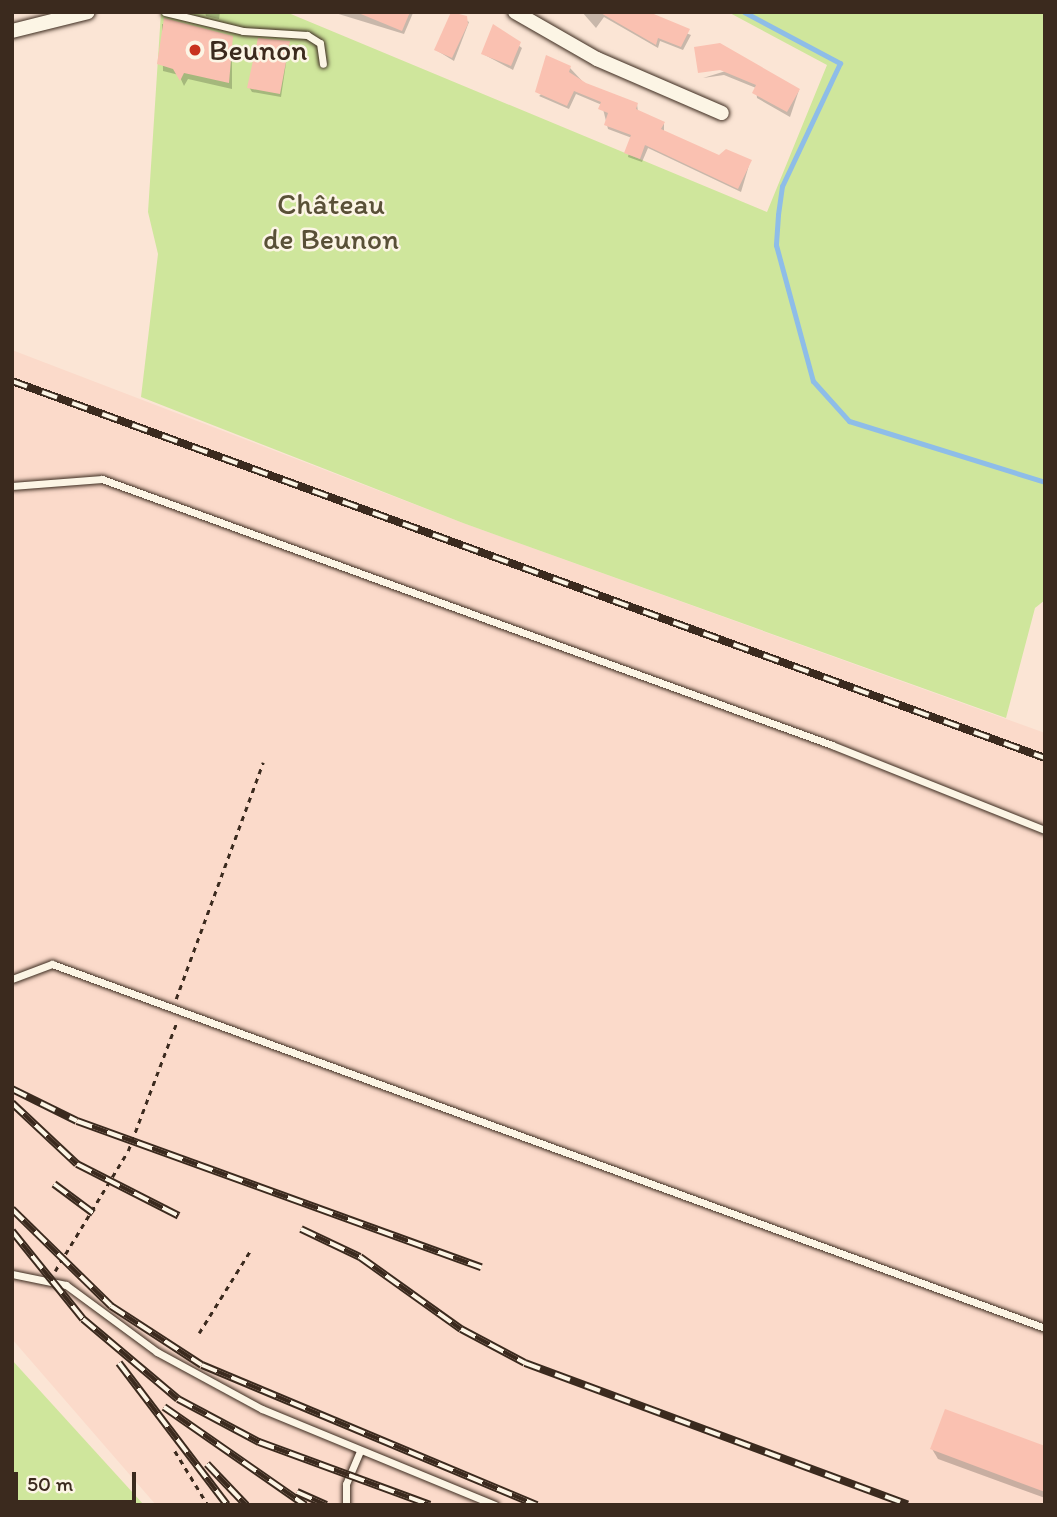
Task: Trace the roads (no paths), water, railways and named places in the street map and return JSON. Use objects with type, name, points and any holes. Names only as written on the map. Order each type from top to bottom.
[{"type":"street","points":[[12,31],[88,12]]},
{"type":"street","points":[[515,12],[597,59],[722,113]]},
{"type":"lane","points":[[165,12],[243,31],[307,35],[320,43],[323,64]]},
{"type":"lane","points":[[12,486],[102,479],[819,740],[1045,830]]},
{"type":"lane","points":[[12,979],[52,964],[1045,1328]]},
{"type":"lane","points":[[12,1274],[58,1283],[200,1378],[360,1451],[495,1505]]},
{"type":"lane","points":[[346,1505],[346,1484],[360,1451]]},
{"type":"waterway","points":[[744,12],[840,63],[782,186],[778,215],[776,245],[813,381],[849,421],[1045,482]]},
{"type":"railway","points":[[12,381],[1045,758]]},
{"type":"railway","points":[[12,1089],[77,1121],[481,1267]]},
{"type":"railway","points":[[12,1103],[77,1164],[179,1216]]},
{"type":"railway","points":[[54,1184],[93,1213]]},
{"type":"railway","points":[[12,1209],[111,1306],[202,1365],[537,1505]]},
{"type":"railway","points":[[301,1229],[360,1257],[461,1329],[525,1363],[908,1505]]},
{"type":"railway","points":[[12,1231],[83,1319],[178,1399],[259,1442],[430,1505]]},
{"type":"railway","points":[[119,1363],[227,1505]]},
{"type":"railway","points":[[164,1407],[305,1505]]},
{"type":"railway","points":[[207,1464],[246,1505]]},
{"type":"railway","points":[[297,1492],[326,1505]]},
{"type":"place","name":"Beunon","points":[[195,50]]},
{"type":"park label","name":"Château de Beunon","points":[[331,221]]}]
